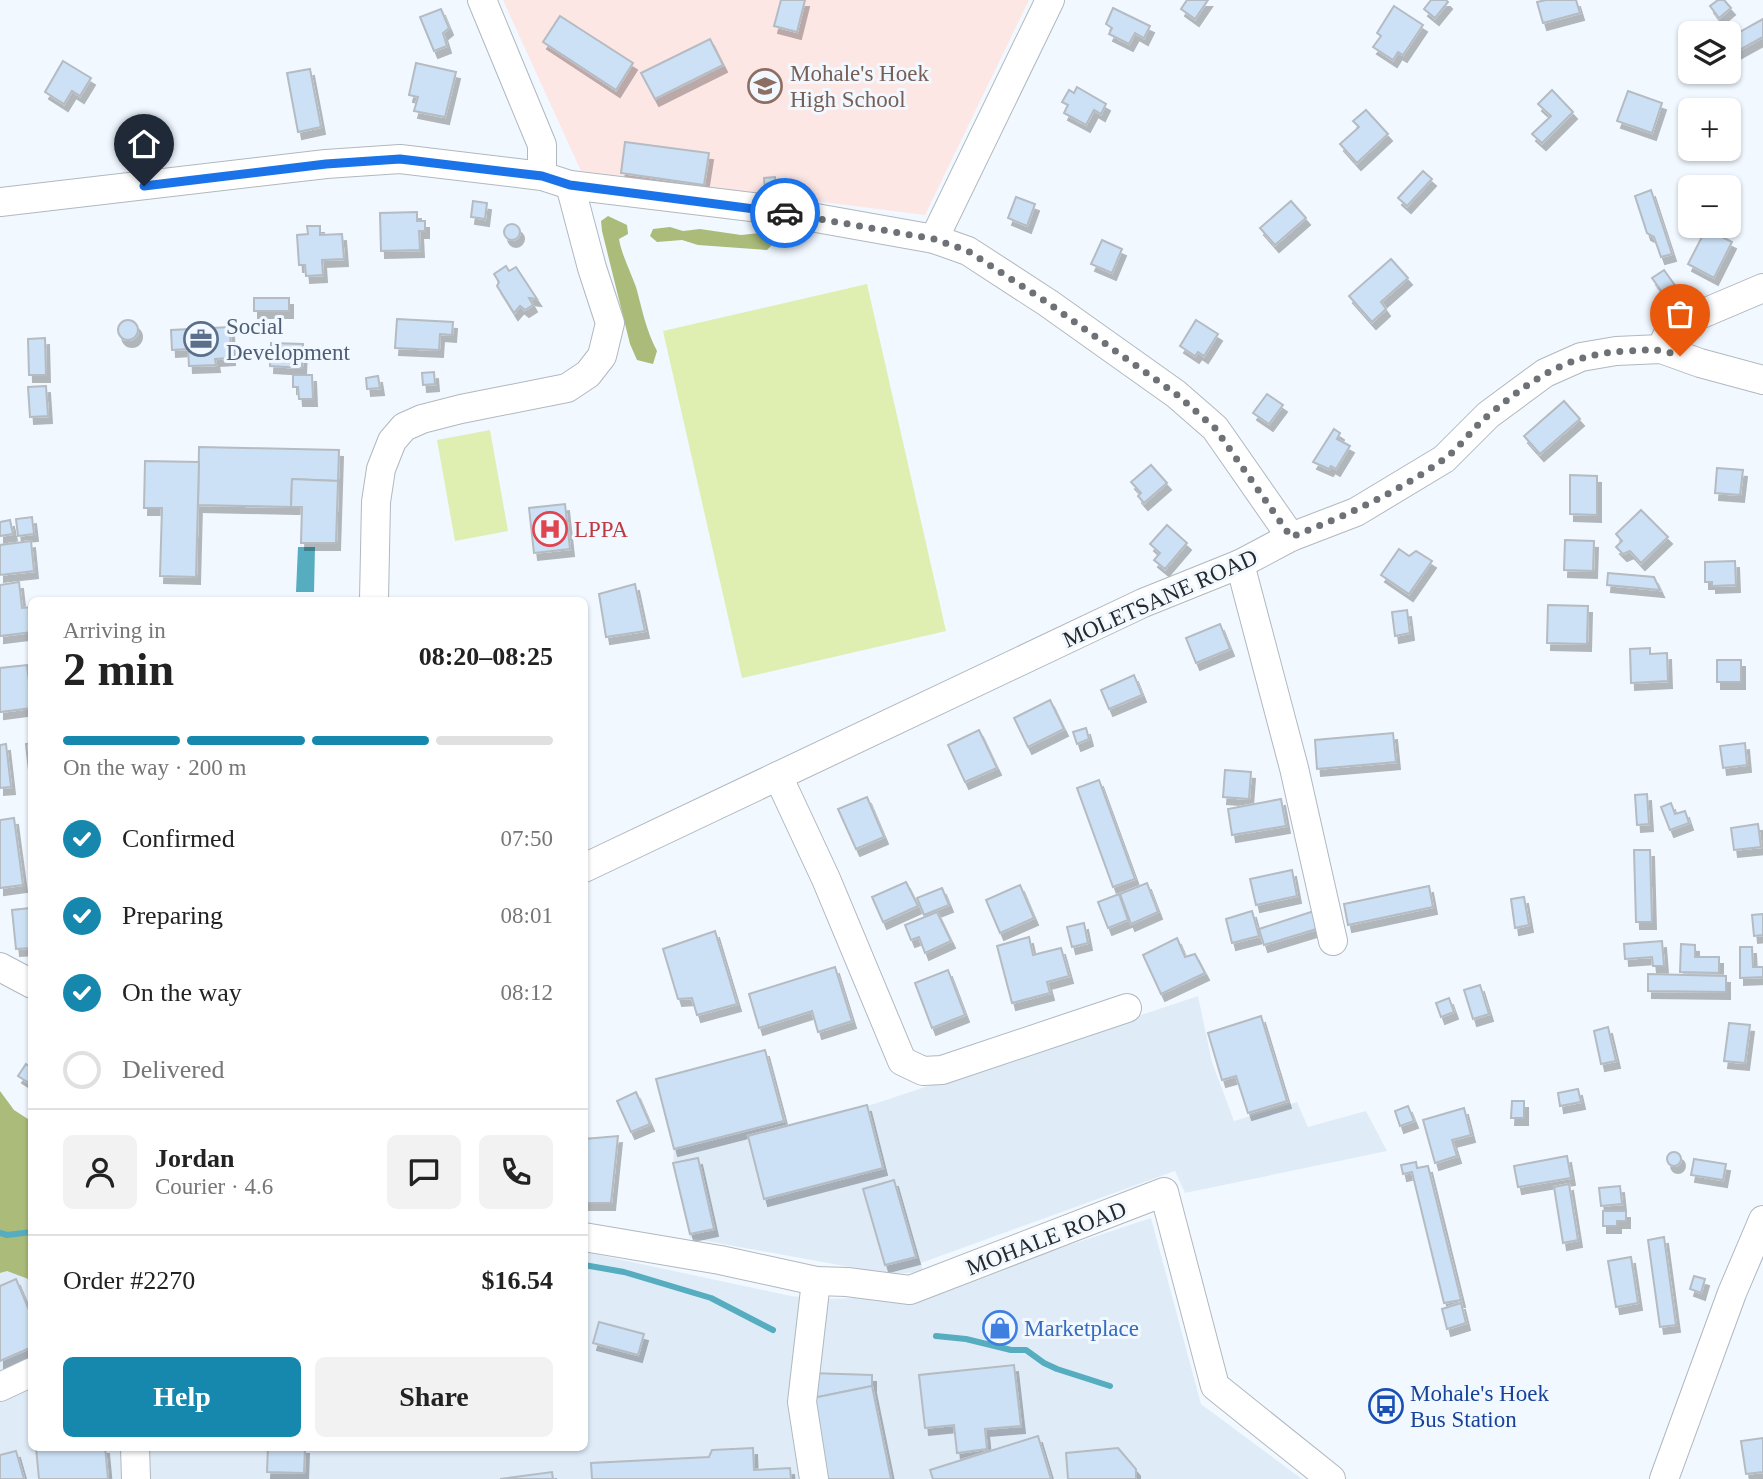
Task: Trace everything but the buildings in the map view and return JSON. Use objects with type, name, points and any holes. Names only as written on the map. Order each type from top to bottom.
[{"type":"street","points":[[482,0],[542,145],[542,176]]},
{"type":"street","points":[[934,239],[1050,0]]},
{"type":"street","points":[[0,202],[326,164],[400,159],[542,176],[570,185],[760,208],[934,239],[968,251],[1048,303],[1176,394],[1215,428],[1291,537]]},
{"type":"street","points":[[373,597],[376,502],[381,469],[388,448],[404,427],[461,409],[567,388],[588,374],[602,356],[610,323],[570,185]]},
{"type":"street","points":[[1661,349],[1671,327],[1763,288]]},
{"type":"street","name":"MOLETSANE ROAD","points":[[588,866],[1143,603],[1240,564],[1291,537],[1356,512],[1444,459],[1488,415],[1545,373],[1581,357],[1616,351],[1661,349],[1763,380]]},
{"type":"street","points":[[1240,564],[1294,768],[1333,941]]},
{"type":"street","points":[[778,776],[826,879],[902,1061],[923,1071],[942,1070],[1127,1007]]},
{"type":"street","points":[[0,967],[28,982]]},
{"type":"street","name":"MOHALE ROAD","points":[[588,1238],[720,1260],[816,1281],[910,1290],[1164,1192],[1215,1387],[1331,1479]]},
{"type":"street","points":[[1664,1479],[1732,1293],[1763,1220]]},
{"type":"street","points":[[814,1479],[802,1402],[816,1281]]},
{"type":"street","points":[[0,1387],[28,1374]]},
{"type":"street","points":[[135,1451],[136,1479]]},
{"type":"shaded area","name":"Mohale's Hoek High School","points":[[503,0],[1029,0],[925,215],[581,171]]},
{"type":"shaded area","points":[[1198,996],[1212,1062],[1234,1121],[1297,1102],[1308,1127],[1366,1111],[1387,1151],[1185,1193],[1175,1171],[921,1263],[923,1272],[888,1274],[690,1238],[673,1163],[674,1149],[656,1079],[765,1050],[786,1126],[874,1104]]},
{"type":"shaded area","points":[[1151,1218],[1201,1404],[1302,1479],[0,1479],[0,1233],[28,1232],[28,1451],[588,1451],[588,1253],[791,1296],[824,1299],[916,1296]]},
{"type":"green space","points":[[608,216],[627,225],[628,234],[619,239],[657,351],[653,364],[637,360],[630,344],[602,231],[601,221]]},
{"type":"green space","points":[[670,227],[683,231],[700,229],[741,235],[770,232],[775,242],[767,250],[698,245],[682,240],[657,242],[650,236],[653,229]]},
{"type":"green space","points":[[867,284],[946,631],[742,678],[663,331]]},
{"type":"green space","points":[[490,430],[508,531],[455,541],[437,440]]},
{"type":"green space","points":[[0,1091],[14,1110],[28,1119],[28,1279],[7,1271],[0,1273]]},
{"type":"water","points":[[298,547],[315,547],[314,592],[296,592]]},
{"type":"waterway","points":[[0,1233],[7,1235],[28,1232]]},
{"type":"waterway","points":[[588,1266],[624,1272],[711,1298],[773,1330]]},
{"type":"waterway","points":[[936,1336],[966,1339],[1011,1350],[1026,1350],[1057,1369],[1110,1386]]},
{"type":"way so far","points":[[785,213],[934,239],[968,251],[1048,303],[1176,394],[1215,428],[1291,537],[1356,512],[1444,459],[1488,415],[1545,373],[1581,357],[1616,351],[1661,349],[1680,356]]},
{"type":"place","name":"Mohale's Hoek High School","points":[[765,86]]},
{"type":"place","name":"Social Development","points":[[201,339]]},
{"type":"place","name":"LPPA","points":[[550,529]]},
{"type":"place","name":"Marketplace","points":[[1000,1328]]},
{"type":"place","name":"Mohale's Hoek Bus Station","points":[[1386,1406]]},
{"type":"route","points":[[144,186],[326,164],[400,159],[490,168],[542,176],[570,185],[785,213]]}]
